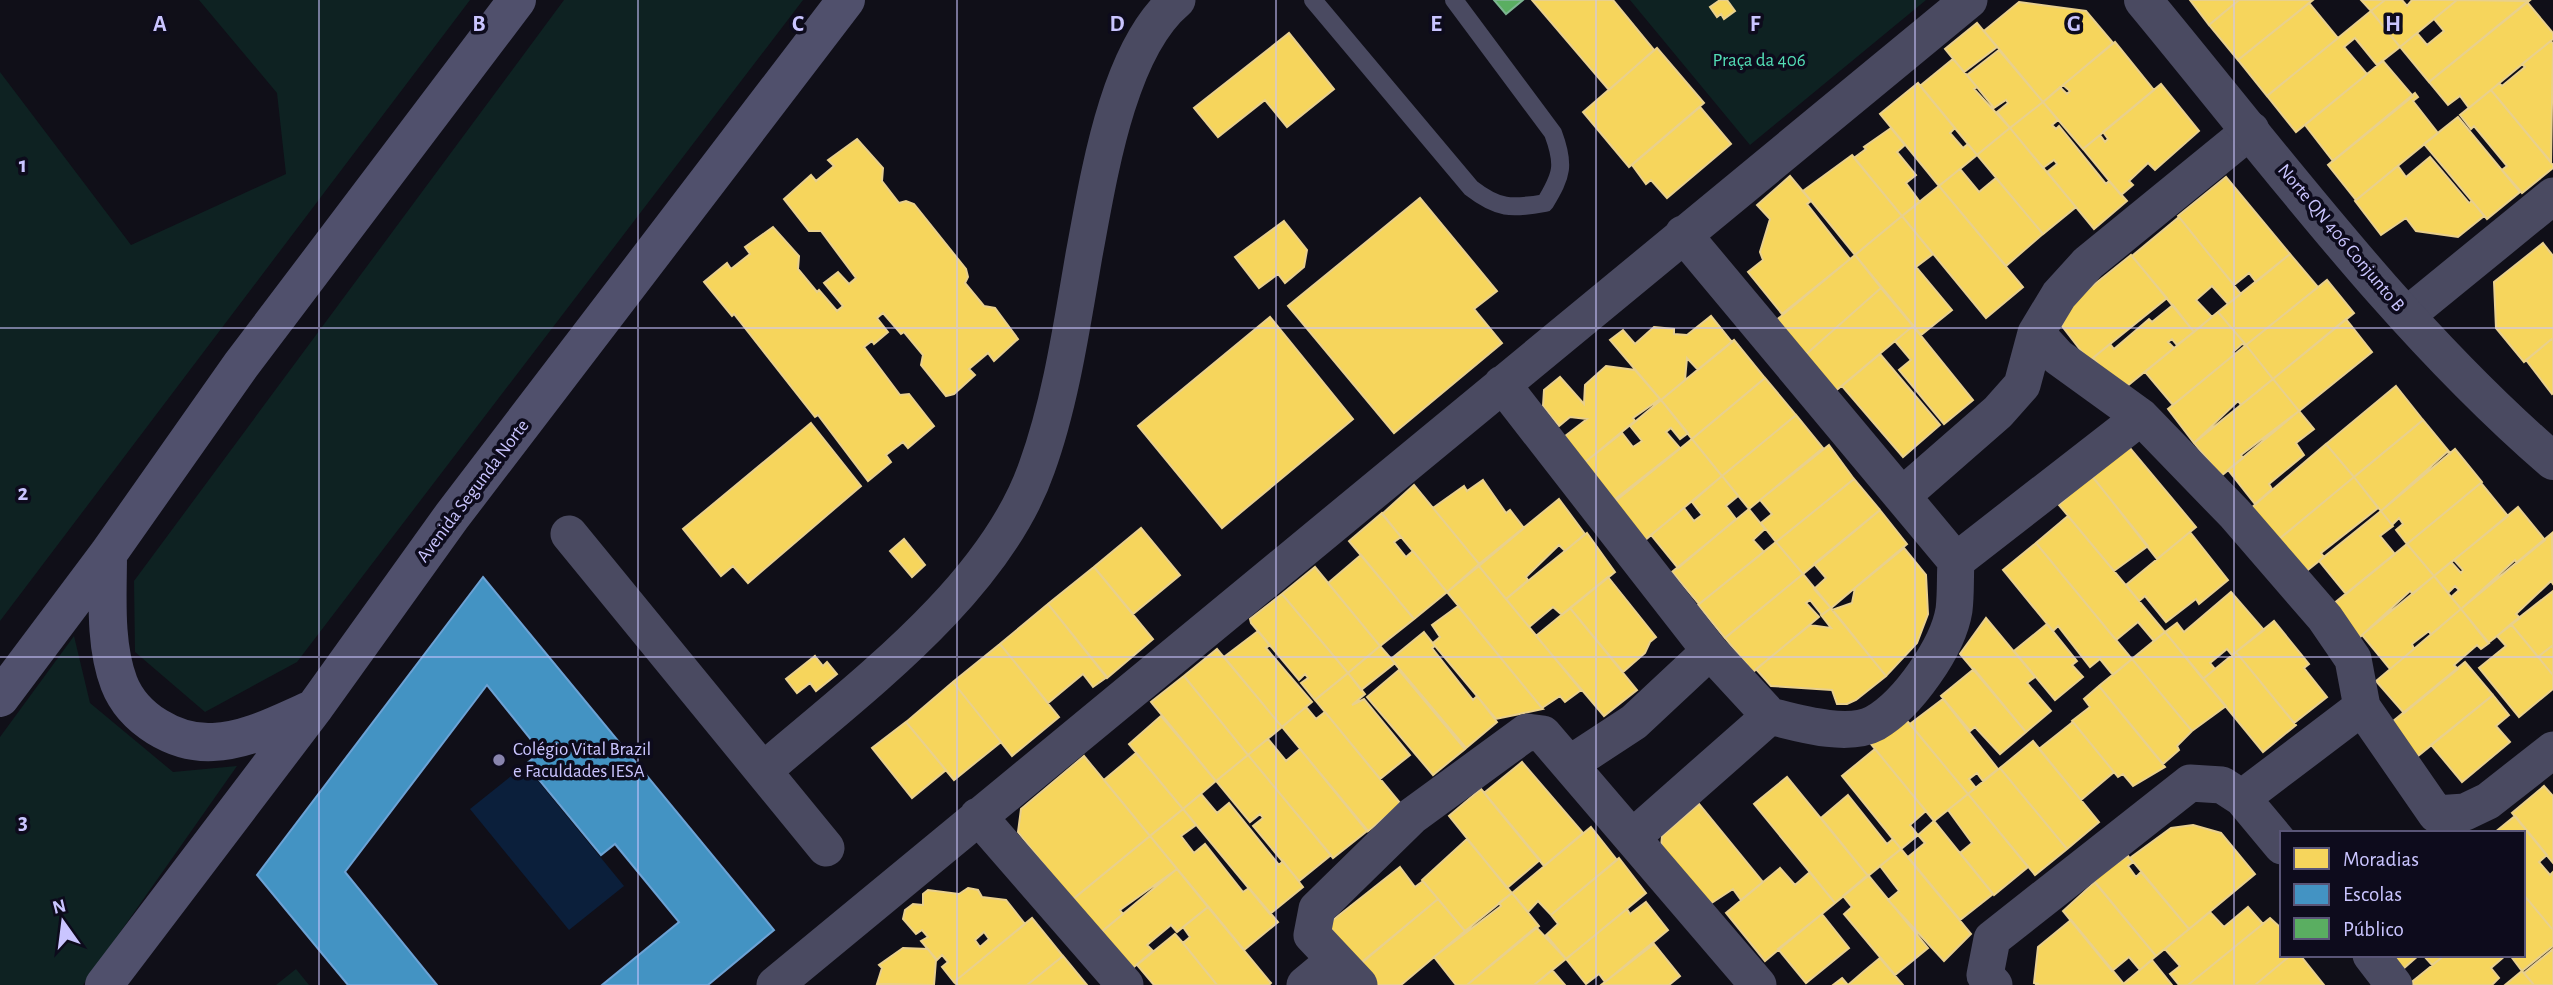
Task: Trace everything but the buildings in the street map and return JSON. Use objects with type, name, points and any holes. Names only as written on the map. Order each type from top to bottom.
[{"type":"main road","points":[[0,698],[108,554],[241,365],[517,0]]},
{"type":"main road","name":"Avenida Segunda Norte","points":[[104,985],[315,707],[452,516],[846,0]]},
{"type":"main road","points":[[108,554],[112,651],[119,683],[140,717],[174,736],[213,743],[261,732],[315,707]]},
{"type":"street","points":[[763,771],[894,657],[962,590],[1002,538],[1037,468],[1067,347],[1104,147],[1122,93],[1143,44],[1177,0]]},
{"type":"street","points":[[792,980],[978,816],[1969,0]]},
{"type":"street","name":"Norte QN 406 Conjunto B","points":[[2143,0],[2406,316],[2490,407],[2553,461]]},
{"type":"street","points":[[1903,495],[1998,412],[2022,385],[2036,332],[2059,295],[2088,263],[2251,130]]},
{"type":"street","points":[[2406,316],[2553,196]]},
{"type":"street","points":[[1502,384],[1710,651],[1770,716],[1839,730],[1874,724],[1903,698],[1937,657],[1953,612],[1956,562],[1903,495],[1683,234]]},
{"type":"street","points":[[2036,332],[2058,357],[2141,417],[2235,514],[2325,618],[2353,659],[2362,707],[2425,824],[2465,812],[2488,801],[2553,750]]},
{"type":"street","points":[[1956,562],[2141,417]]},
{"type":"street","points":[[569,534],[826,848]]},
{"type":"street","points":[[1570,764],[1634,722],[1710,651]]},
{"type":"street","points":[[2242,798],[2362,707]]},
{"type":"street","points":[[1634,836],[1770,716]]},
{"type":"street","points":[[1305,985],[1347,972],[1312,935],[1317,909],[1412,816],[1527,732],[1543,734],[1634,836],[1758,985]]},
{"type":"street","points":[[1994,985],[1985,975],[1993,939],[2190,783],[2222,785],[2242,798],[2280,844]]},
{"type":"street","points":[[978,816],[1125,985]]},
{"type":"street","points":[[2373,957],[2395,985]]},
{"type":"lane","points":[[1313,0],[1471,188],[1491,204],[1519,208],[1545,203],[1559,180],[1562,156],[1553,133],[1454,0]]},
{"type":"green space","points":[[199,0],[470,0],[0,621],[0,72],[131,245],[286,174],[277,93]]},
{"type":"green space","points":[[564,0],[803,0],[297,662],[205,712],[135,652],[134,581]]},
{"type":"green space","name":"Praça da 406","points":[[1630,0],[1926,0],[1750,145]]},
{"type":"green space","points":[[74,636],[90,703],[173,772],[237,766],[83,985],[0,985],[0,737]]},
{"type":"green space","points":[[296,969],[309,985],[276,985]]},
{"type":"water","points":[[525,765],[624,886],[569,930],[470,809]]},
{"type":"place","name":"Colégio Vital Brazil e Faculdades IESA","points":[[499,760]]}]
